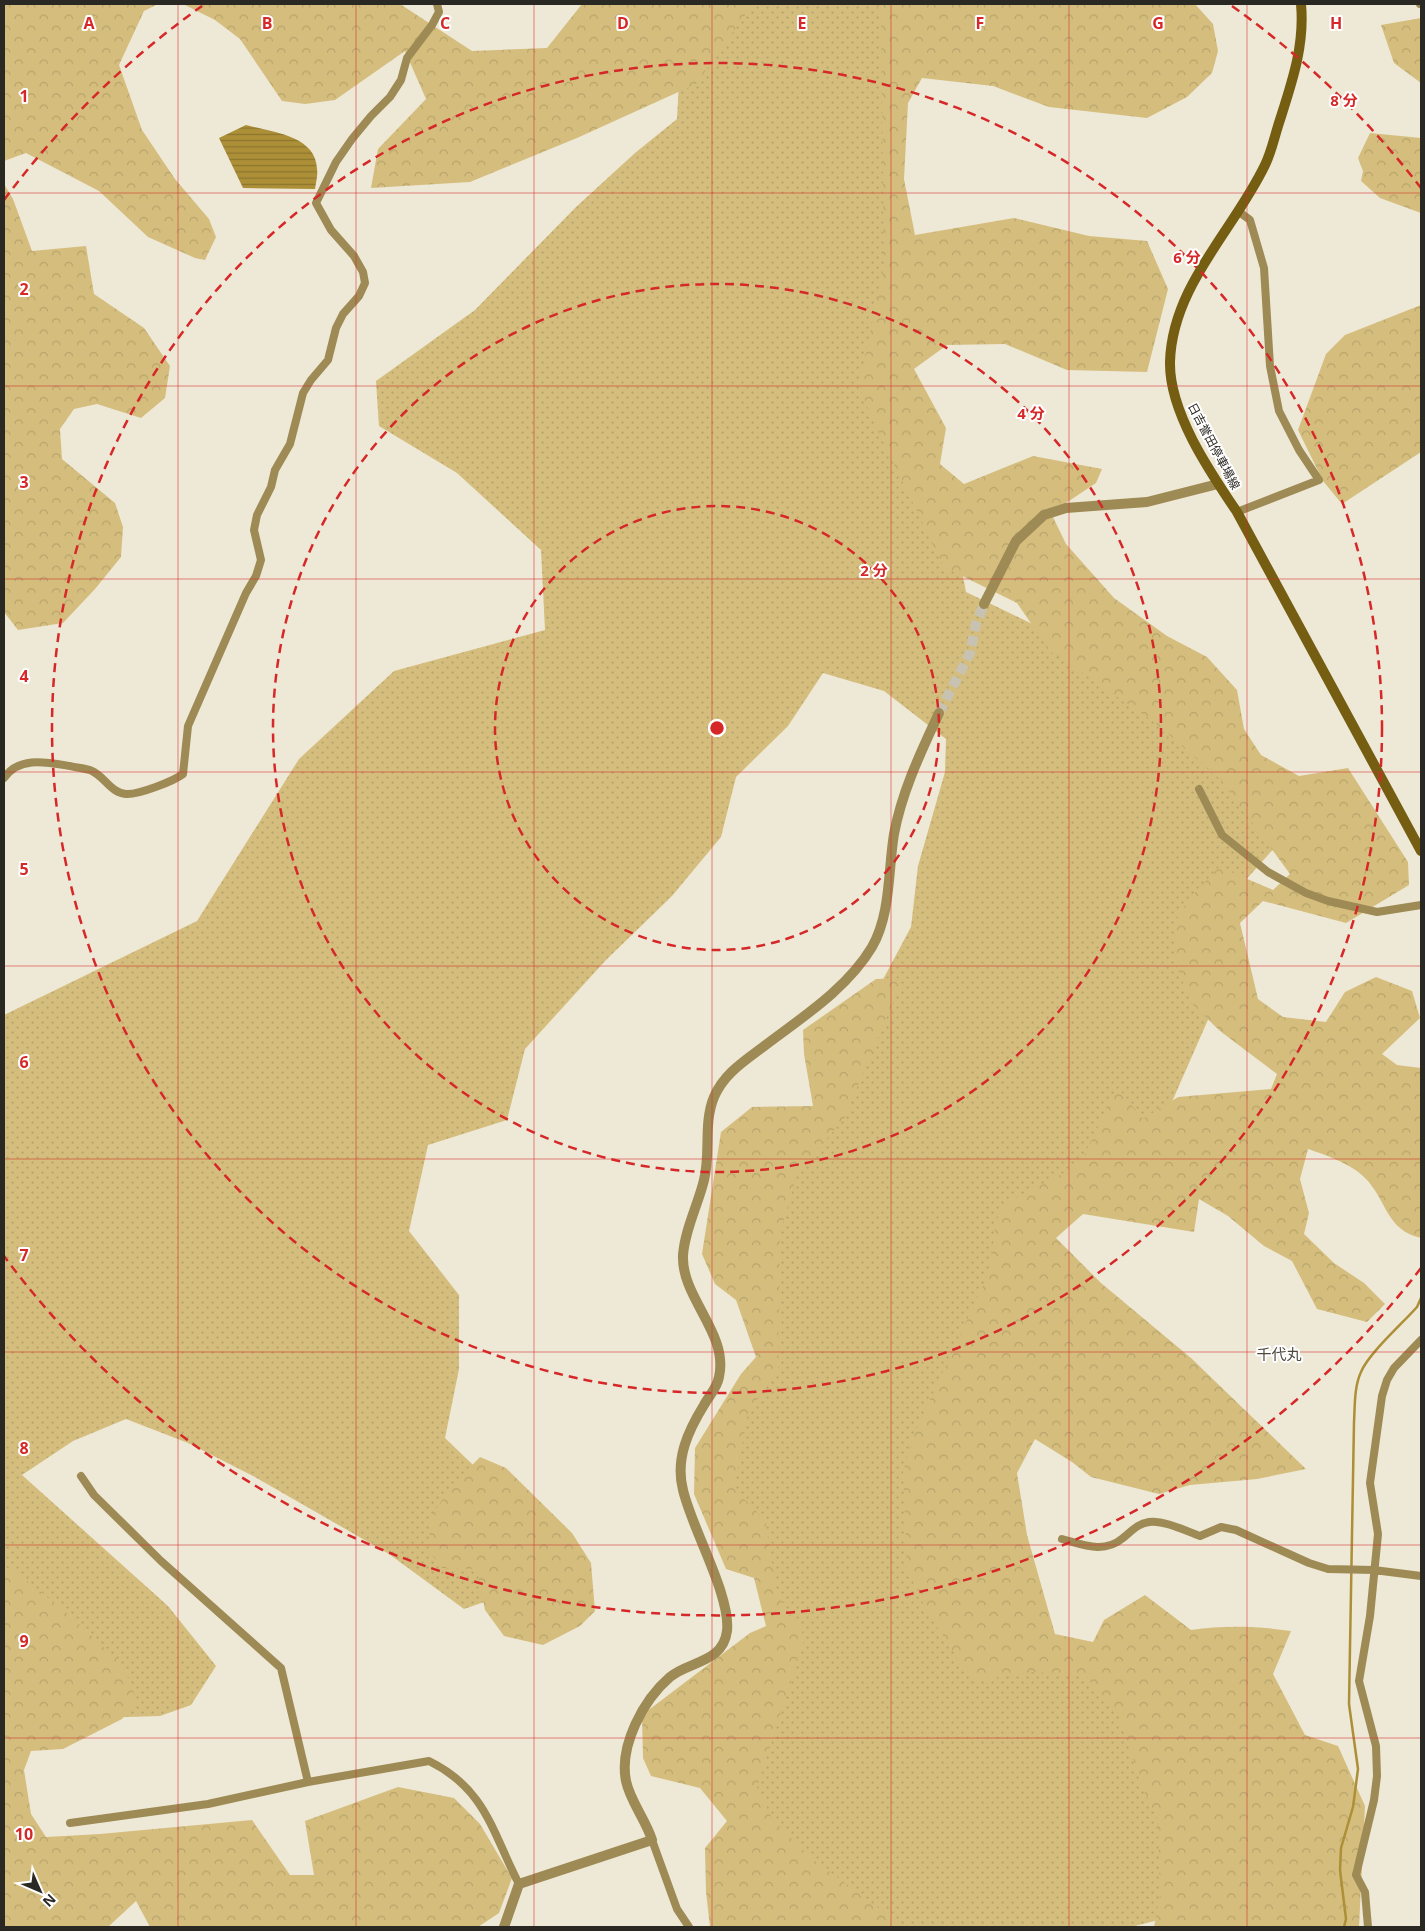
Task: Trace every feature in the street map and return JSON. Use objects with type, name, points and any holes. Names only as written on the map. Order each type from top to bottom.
[{"type":"main road","name":"日吉誉田停車場線","points":[[1300,4],[1303,25],[1296,72],[1266,165],[1188,292],[1174,332],[1170,363],[1174,392],[1182,415],[1218,484],[1237,512],[1421,851]]},
{"type":"street","points":[[4,778],[10,769],[28,762],[44,762],[93,771],[118,792],[128,795],[176,780],[183,774],[188,726],[246,593],[256,576],[261,560],[254,530],[258,515],[271,487],[275,470],[290,444],[303,393],[328,360],[336,328],[344,314],[359,296],[364,283],[363,272],[354,256],[331,230],[316,202],[336,162],[371,116],[390,97],[401,80],[407,58],[432,25],[439,12],[437,4]]},
{"type":"street","points":[[1237,512],[1318,480],[1279,411],[1270,366],[1264,268],[1250,220],[1238,211]]},
{"type":"street","points":[[984,604],[1016,541],[1044,515],[1066,508],[1147,502],[1218,484]]},
{"type":"street","points":[[689,1927],[677,1909],[652,1840],[626,1783],[624,1760],[628,1744],[638,1721],[659,1688],[672,1675],[704,1662],[718,1650],[723,1644],[727,1628],[727,1609],[682,1488],[681,1456],[689,1431],[719,1378],[720,1362],[718,1349],[689,1285],[683,1260],[684,1245],[704,1180],[707,1120],[714,1096],[735,1067],[856,972],[874,944],[883,915],[894,833],[905,791],[940,713]]},
{"type":"street","points":[[1199,789],[1222,835],[1268,872],[1284,881],[1328,901],[1378,912],[1421,905]]},
{"type":"street","points":[[1368,1927],[1366,1892],[1356,1875],[1374,1800],[1376,1746],[1359,1681],[1370,1616],[1378,1534],[1370,1484],[1382,1396],[1394,1368],[1421,1340]]},
{"type":"street","points":[[81,1476],[94,1494],[161,1561],[281,1668],[308,1782]]},
{"type":"street","points":[[1062,1539],[1094,1548],[1108,1547],[1123,1539],[1135,1526],[1151,1522],[1200,1536],[1221,1527],[1236,1530],[1309,1563],[1328,1569],[1374,1570],[1421,1576]]},
{"type":"street","points":[[70,1824],[208,1804],[308,1782],[429,1761],[460,1780],[478,1799],[519,1884],[504,1927]]},
{"type":"street","points":[[519,1884],[652,1840]]},
{"type":"green space","points":[[4,4],[158,4],[144,11],[119,65],[142,130],[175,179],[209,219],[216,237],[205,260],[195,258],[148,237],[99,191],[26,153],[4,161]]},
{"type":"green space","points":[[183,4],[400,4],[472,51],[547,48],[582,4],[753,4],[696,84],[577,138],[470,182],[371,188],[378,149],[426,99],[405,51],[335,100],[305,104],[282,101],[240,39],[215,20]]},
{"type":"green space","points":[[715,4],[895,4],[896,337],[953,524],[966,592],[1051,633],[1098,661],[1285,836],[1220,909],[1214,1006],[1157,1136],[1045,1215],[964,1608],[1126,1672],[1157,1729],[1170,1917],[1131,1927],[862,1927],[726,1784],[783,1632],[713,1458],[762,1370],[757,1303],[793,1148],[911,927],[918,866],[945,772],[946,739],[884,691],[823,673],[788,726],[736,777],[721,837],[672,896],[605,961],[525,1049],[507,1120],[428,1145],[409,1231],[459,1295],[459,1369],[445,1438],[495,1486],[524,1588],[464,1609],[389,1554],[253,1476],[188,1443],[126,1419],[73,1441],[22,1475],[168,1606],[216,1666],[191,1705],[160,1716],[61,1719],[4,1734],[4,1015],[197,921],[299,759],[394,671],[545,630],[541,550],[457,473],[379,426],[376,381],[475,310],[576,207],[635,153],[677,119],[680,62]]},
{"type":"green space","points":[[870,4],[1195,4],[1213,24],[1218,51],[1212,73],[1187,97],[1147,118],[1049,107],[993,86],[922,78],[908,103],[904,179],[915,235],[1014,218],[1089,236],[1147,241],[1168,289],[1147,372],[1067,370],[1005,344],[947,345],[914,369],[946,428],[940,464],[964,484],[1033,456],[1102,469],[1096,483],[1051,513],[1066,544],[1114,598],[1167,636],[1207,657],[1237,690],[1244,729],[1261,755],[1299,776],[1348,768],[1408,862],[1409,885],[1346,923],[1263,901],[1240,923],[1258,999],[1283,1017],[1326,1022],[1345,992],[1376,977],[1412,991],[1420,1018],[1382,1054],[1397,1065],[1421,1068],[1421,1238],[1401,1229],[1389,1215],[1368,1181],[1340,1161],[1308,1149],[1300,1179],[1309,1213],[1304,1234],[1334,1263],[1364,1283],[1385,1304],[1367,1322],[1317,1309],[1292,1261],[1264,1246],[1228,1216],[1199,1199],[1194,1232],[1083,1214],[1056,1238],[1101,1283],[1191,1358],[1306,1469],[1257,1479],[1190,1485],[1159,1494],[1091,1477],[1072,1462],[1035,1439],[1017,1473],[1027,1535],[1055,1634],[1093,1642],[1104,1620],[1145,1595],[1191,1630],[1241,1627],[1291,1631],[1273,1674],[1305,1735],[1338,1746],[1365,1806],[1359,1927],[1154,1927],[1160,1895],[1158,1819],[1142,1787],[1119,1714],[1085,1676],[1034,1672],[972,1681],[927,1611],[907,1569],[903,1472],[914,1434],[990,1270],[995,1227],[1001,1206],[1079,1165],[1118,1088],[1143,1119],[1178,1097],[1271,1089],[1277,1074],[1220,1031],[1192,1004],[1177,968],[1174,924],[1188,900],[1219,867],[1273,890],[1290,874],[1220,779],[1153,721],[1050,651],[1017,603],[944,567],[872,419],[859,385],[884,267],[881,10]]},
{"type":"green space","points":[[1421,18],[1421,83],[1394,63],[1381,25]]},
{"type":"green space","points":[[1370,133],[1421,138],[1421,213],[1380,198],[1361,181],[1363,171],[1358,158]]},
{"type":"green space","points":[[4,184],[13,199],[32,251],[86,246],[94,294],[144,328],[170,366],[165,398],[141,418],[97,404],[74,409],[60,429],[62,459],[115,503],[123,527],[121,557],[95,589],[63,623],[18,630],[4,612]]},
{"type":"green space","points":[[1421,305],[1421,452],[1342,504],[1323,481],[1298,430],[1326,354],[1345,335]]},
{"type":"green space","points":[[903,978],[844,1119],[798,1171],[780,1234],[778,1369],[748,1413],[734,1489],[765,1520],[777,1594],[805,1637],[757,1788],[773,1820],[811,1858],[904,1927],[710,1927],[706,1892],[705,1848],[727,1821],[700,1788],[651,1776],[643,1758],[642,1715],[750,1633],[766,1626],[754,1578],[726,1569],[694,1494],[695,1448],[741,1374],[756,1357],[736,1300],[715,1284],[702,1254],[721,1132],[752,1107],[813,1106],[804,1054],[803,1030],[876,979]]},
{"type":"green space","points":[[480,1457],[506,1468],[572,1533],[591,1563],[595,1611],[580,1626],[543,1645],[504,1636],[485,1610],[477,1569],[442,1568],[429,1551],[430,1519],[449,1489]]},
{"type":"green space","points":[[4,1566],[26,1580],[69,1615],[123,1665],[137,1700],[122,1719],[63,1749],[31,1751],[24,1770],[31,1814],[46,1837],[252,1820],[290,1875],[314,1875],[305,1821],[398,1787],[454,1798],[480,1824],[512,1878],[499,1913],[478,1927],[150,1927],[136,1901],[108,1927],[4,1927]]},
{"type":"shaded area","points":[[246,125],[290,137],[301,142],[309,149],[315,158],[317,169],[315,189],[243,188],[219,138]]},
{"type":"waterway","points":[[1344,1927],[1346,1919],[1340,1870],[1341,1848],[1353,1807],[1358,1769],[1349,1704],[1356,1390],[1365,1364],[1417,1307],[1421,1298]]},
{"type":"tunnel","points":[[939,713],[970,653],[976,624],[984,604]]},
{"type":"district","name":"千代丸","points":[[1279,1354]]}]
